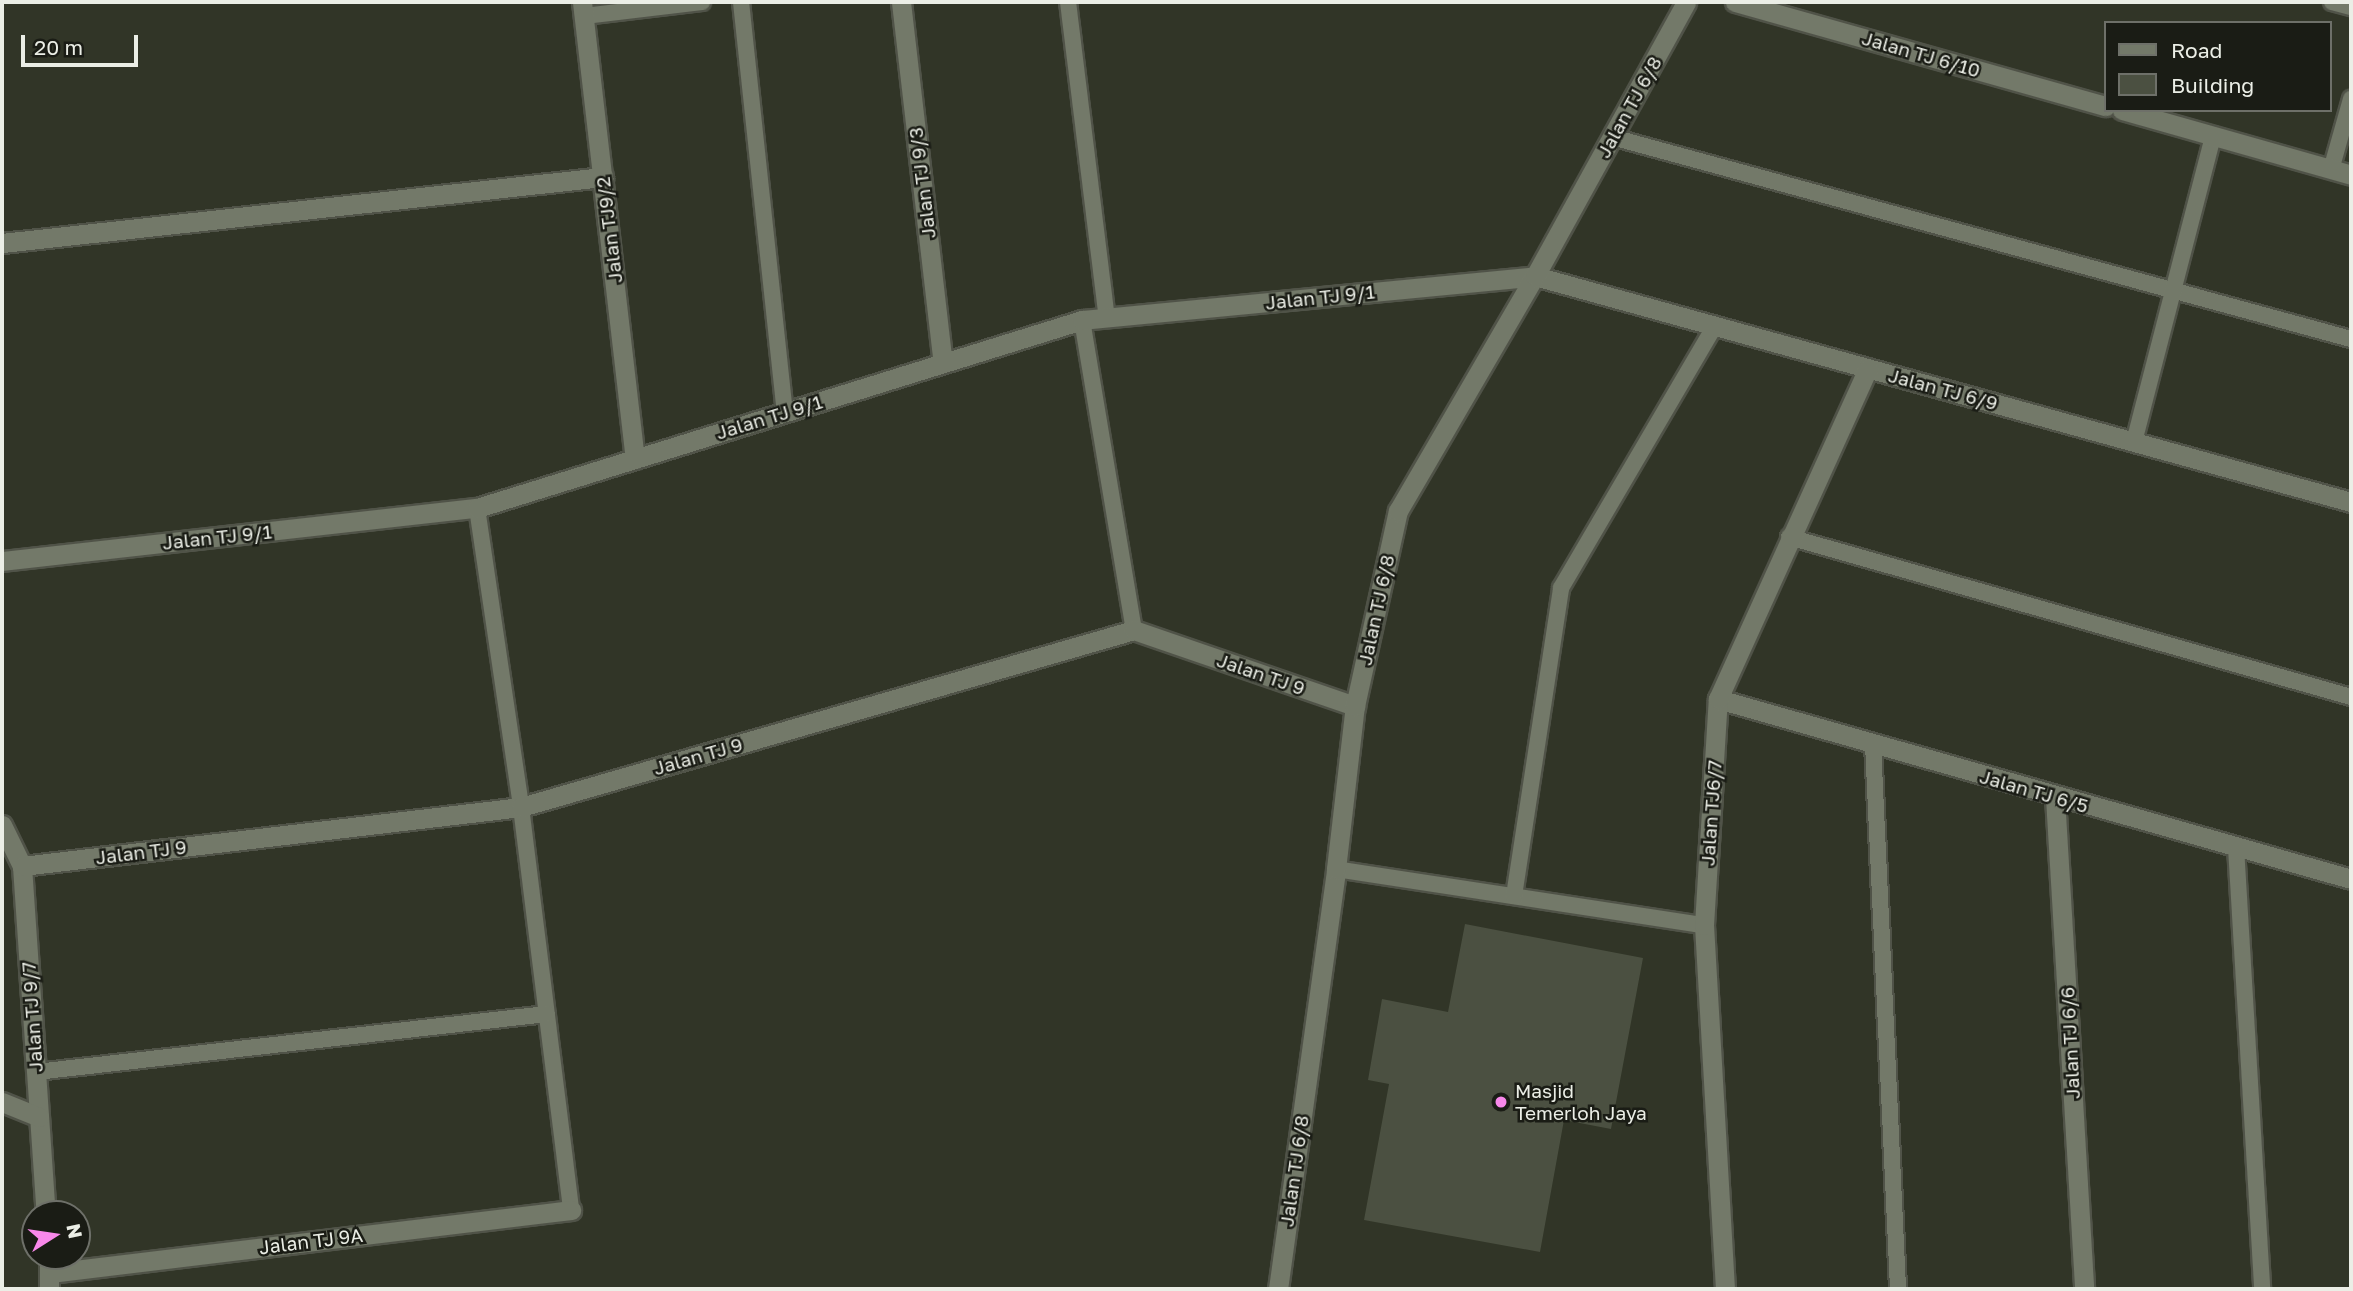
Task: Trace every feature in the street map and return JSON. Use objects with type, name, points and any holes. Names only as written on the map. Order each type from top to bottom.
[{"type":"street","name":"Jalan TJ 9/3","points":[[901,2],[943,363]]},
{"type":"street","name":"Jalan TJ 6/8","points":[[1278,1289],[1336,869],[1355,706],[1398,511],[1535,276],[1686,2]]},
{"type":"street","name":"Jalan TJ 6/10","points":[[1735,2],[2104,105]]},
{"type":"street","name":"Jalan TJ9/2","points":[[583,9],[635,459]]},
{"type":"street","points":[[2129,112],[2351,175]]},
{"type":"street","points":[[2,243],[603,177]]},
{"type":"street","name":"Jalan TJ 9/1","points":[[2,561],[477,508],[1082,320],[1535,276]]},
{"type":"street","name":"Jalan TJ 6/9","points":[[1535,276],[2351,502]]},
{"type":"street","name":"Jalan TJ6/7","points":[[1725,1289],[1704,925],[1718,699],[1789,537],[1868,368]]},
{"type":"street","name":"Jalan TJ 9","points":[[22,866],[521,807],[1134,631],[1355,706]]},
{"type":"street","name":"Jalan TJ 6/5","points":[[1718,699],[2351,879]]},
{"type":"street","name":"Jalan TJ 6/6","points":[[2055,797],[2084,1289]]},
{"type":"street","name":"Jalan TJ 9/7","points":[[2,825],[22,866],[45,1200]]},
{"type":"street","points":[[2,1102],[39,1117]]},
{"type":"street","name":"Jalan TJ 9A","points":[[49,1273],[571,1210]]},
{"type":"lane","points":[[583,9],[702,2]]},
{"type":"lane","points":[[741,2],[785,412]]},
{"type":"lane","points":[[1068,2],[1108,318]]},
{"type":"lane","points":[[2332,2],[2351,7]]},
{"type":"lane","points":[[2332,170],[2351,99]]},
{"type":"lane","points":[[2134,442],[2213,136]]},
{"type":"lane","points":[[1612,137],[2351,340]]},
{"type":"lane","points":[[1082,320],[1134,631]]},
{"type":"lane","points":[[1514,896],[1561,588],[1715,326]]},
{"type":"lane","points":[[477,508],[521,807],[571,1210]]},
{"type":"lane","points":[[1789,537],[2351,697]]},
{"type":"lane","points":[[1873,744],[1898,1289]]},
{"type":"lane","points":[[2236,847],[2262,1289]]},
{"type":"lane","points":[[1336,869],[1704,925]]},
{"type":"lane","points":[[36,1072],[547,1014]]},
{"type":"building","name":"Masjid Temerloh Jaya","points":[[1465,924],[1643,958],[1611,1129],[1564,1120],[1540,1252],[1364,1220],[1389,1084],[1368,1080],[1382,999],[1448,1012]]},
{"type":"place","name":"Masjid Temerloh Jaya","points":[[1501,1102]]}]
